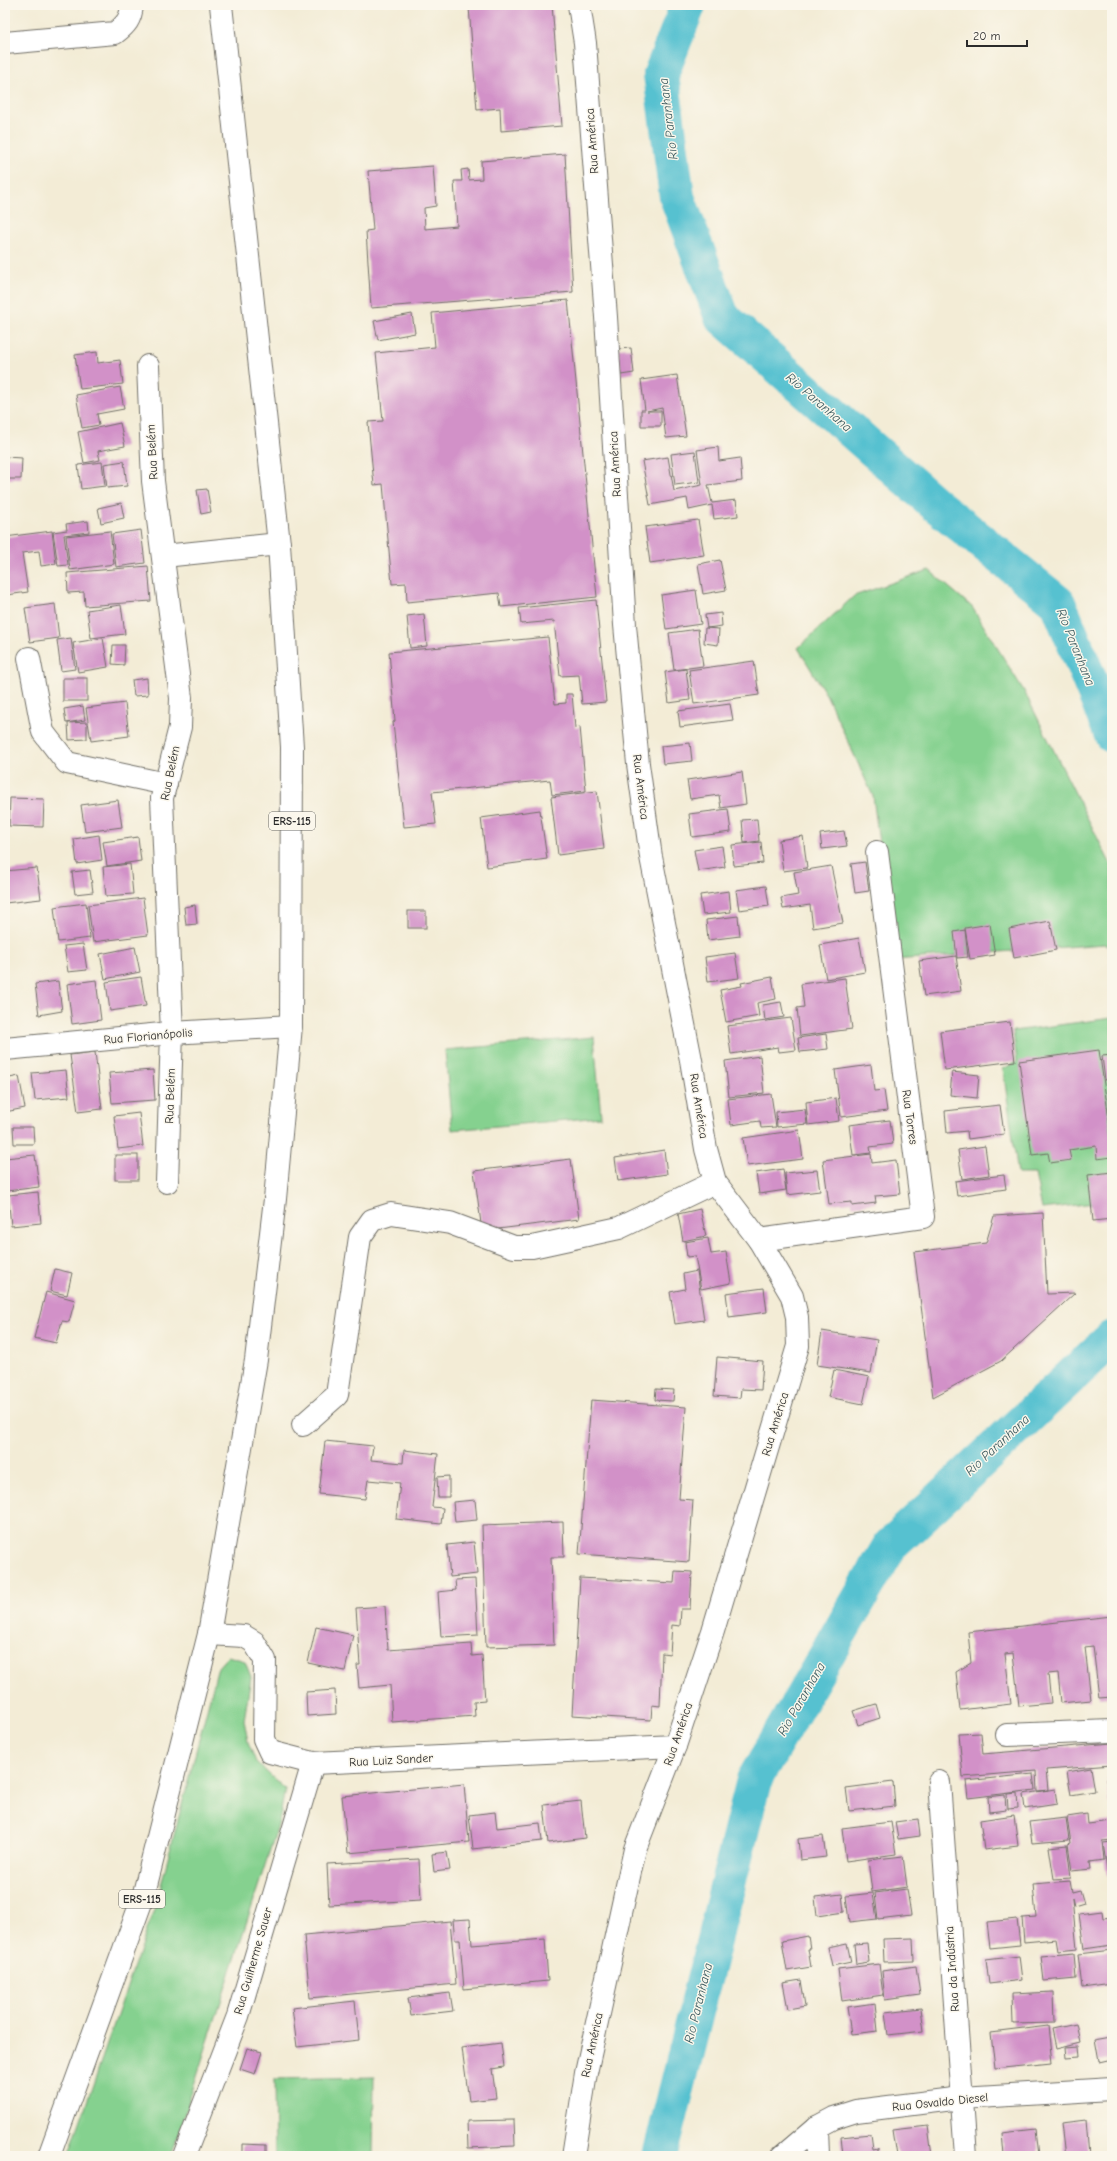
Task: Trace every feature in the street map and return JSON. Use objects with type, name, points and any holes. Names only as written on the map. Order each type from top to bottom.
[{"type":"street","name":"ERS-115","points":[[49,2156],[142,1897],[209,1634],[256,1360],[275,1199],[291,1026],[292,746],[279,544],[221,5]]},
{"type":"street","name":"Rua América","points":[[572,2156],[586,2073],[635,1849],[675,1746],[713,1631],[798,1346],[797,1317],[792,1296],[760,1240],[715,1182],[706,1149],[691,1060],[651,857],[638,764],[625,625],[606,317],[585,43],[578,5]]},
{"type":"street","points":[[5,44],[114,32],[124,26],[131,11]]},
{"type":"street","name":"Rua Belém","points":[[148,366],[153,481],[164,556],[181,698],[180,727],[162,798],[172,1033],[167,1182]]},
{"type":"street","points":[[164,556],[279,544]]},
{"type":"street","points":[[29,658],[43,732],[67,764],[166,784]]},
{"type":"street","name":"Rua Torres","points":[[760,1240],[923,1217],[877,852]]},
{"type":"street","name":"Rua Florianópolis","points":[[5,1049],[172,1033],[291,1026]]},
{"type":"street","points":[[303,1425],[337,1395],[360,1237],[372,1220],[391,1214],[450,1223],[514,1247],[532,1247],[619,1228],[715,1182]]},
{"type":"street","name":"Rua Luiz Sander","points":[[209,1634],[244,1636],[254,1642],[265,1660],[264,1739],[270,1752],[313,1763],[675,1746]]},
{"type":"street","points":[[1007,1735],[1112,1731]]},
{"type":"street","name":"Rua Guilherme Sauer","points":[[184,2156],[238,2016],[313,1763]]},
{"type":"street","name":"Rua da Indústria","points":[[939,1782],[966,2156]]},
{"type":"street","name":"Rua Osvaldo Diesel","points":[[783,2156],[817,2127],[834,2118],[856,2111],[961,2098],[1112,2089]]},
{"type":"street","points":[[817,2127],[818,2156]]},
{"type":"green space","points":[[929,570],[972,607],[1024,691],[1112,867],[1112,947],[1105,944],[894,960],[873,796],[827,696],[798,648],[854,596]]},
{"type":"green space","points":[[1112,1018],[1112,1201],[1042,1209],[1035,1174],[1018,1174],[1003,1069],[1017,1061],[1013,1031]]},
{"type":"green space","points":[[594,1037],[601,1117],[452,1130],[445,1050]]},
{"type":"green space","points":[[228,1656],[245,1661],[251,1677],[244,1720],[248,1742],[256,1762],[285,1789],[279,1822],[171,2156],[68,2156],[156,1904],[218,1667]]},
{"type":"green space","points":[[374,2077],[373,2156],[275,2156],[274,2079]]},
{"type":"building","points":[[466,5],[552,5],[562,126],[501,131],[500,108],[477,110],[469,7]]},
{"type":"building","points":[[565,154],[573,292],[371,308],[366,231],[373,230],[368,171],[433,166],[436,206],[424,208],[425,229],[457,226],[454,181],[462,181],[461,170],[468,169],[469,180],[482,179],[481,161]]},
{"type":"building","points":[[568,300],[597,597],[501,607],[499,593],[407,602],[406,583],[392,584],[383,484],[374,485],[368,422],[383,421],[376,353],[435,347],[432,313]]},
{"type":"building","points":[[412,314],[415,333],[378,340],[374,321]]},
{"type":"building","points":[[631,348],[634,373],[621,375],[618,349]]},
{"type":"building","points":[[97,352],[98,363],[120,360],[123,384],[80,389],[75,355]]},
{"type":"building","points":[[677,375],[686,436],[666,438],[662,408],[647,411],[661,411],[661,426],[641,426],[641,410],[645,410],[641,380]]},
{"type":"building","points":[[120,387],[124,409],[97,414],[99,425],[82,428],[76,395]]},
{"type":"building","points":[[120,423],[125,446],[98,451],[100,460],[84,463],[78,432]]},
{"type":"building","points":[[718,447],[719,461],[740,458],[742,481],[708,485],[712,503],[736,500],[738,516],[714,519],[712,505],[689,510],[687,498],[650,505],[642,461],[668,457],[674,491],[702,485],[697,450]]},
{"type":"building","points":[[695,451],[699,482],[675,485],[671,454]]},
{"type":"building","points":[[5,457],[22,458],[21,479],[5,479]]},
{"type":"building","points":[[124,461],[127,486],[107,488],[104,464]]},
{"type":"building","points":[[102,462],[105,486],[81,489],[78,465]]},
{"type":"building","points":[[207,489],[211,512],[201,514],[197,490]]},
{"type":"building","points":[[121,503],[124,518],[101,523],[98,508]]},
{"type":"building","points":[[698,520],[704,555],[650,563],[645,527]]},
{"type":"building","points":[[88,521],[89,532],[64,535],[68,565],[58,566],[53,532],[67,530],[66,524]]},
{"type":"building","points":[[141,530],[145,563],[116,567],[112,534]]},
{"type":"building","points":[[52,531],[56,564],[41,566],[39,551],[22,553],[28,592],[7,595],[5,537]]},
{"type":"building","points":[[110,531],[114,564],[70,570],[66,536]]},
{"type":"building","points":[[720,560],[726,590],[703,594],[698,564]]},
{"type":"building","points":[[148,566],[151,601],[85,606],[84,592],[68,593],[67,573]]},
{"type":"building","points":[[696,590],[701,624],[666,629],[661,595]]},
{"type":"building","points":[[596,600],[606,702],[582,704],[579,675],[560,676],[554,621],[521,624],[519,608]]},
{"type":"building","points":[[55,604],[59,638],[30,642],[25,608]]},
{"type":"building","points":[[121,605],[125,634],[91,638],[87,610]]},
{"type":"building","points":[[721,613],[722,626],[707,628],[705,615]]},
{"type":"building","points":[[424,614],[427,646],[410,648],[407,616]]},
{"type":"building","points":[[705,628],[719,629],[718,645],[704,643]]},
{"type":"building","points":[[698,629],[703,666],[674,670],[669,633]]},
{"type":"building","points":[[548,637],[555,704],[566,703],[566,694],[572,694],[575,728],[580,727],[586,791],[552,795],[550,780],[432,792],[436,824],[404,827],[393,722],[395,721],[389,652]]},
{"type":"building","points":[[71,638],[75,669],[61,671],[57,640]]},
{"type":"building","points":[[103,638],[108,667],[78,672],[73,643]]},
{"type":"building","points":[[113,645],[125,645],[124,665],[112,664]]},
{"type":"building","points":[[754,661],[759,695],[694,704],[689,670]]},
{"type":"building","points":[[686,669],[690,700],[669,703],[665,672]]},
{"type":"building","points":[[63,678],[87,678],[87,701],[63,701]]},
{"type":"building","points":[[147,678],[148,695],[134,696],[132,680]]},
{"type":"building","points":[[125,703],[129,736],[91,741],[86,708]]},
{"type":"building","points":[[730,704],[733,720],[680,727],[678,711]]},
{"type":"building","points":[[83,706],[85,720],[66,723],[64,709]]},
{"type":"building","points":[[87,722],[87,739],[69,740],[68,723]]},
{"type":"building","points":[[690,743],[692,761],[663,764],[661,746]]},
{"type":"building","points":[[742,772],[746,804],[721,808],[719,795],[690,799],[687,780]]},
{"type":"building","points":[[597,791],[604,849],[558,855],[551,797]]},
{"type":"building","points":[[10,798],[44,799],[43,827],[9,826]]},
{"type":"building","points":[[118,800],[122,827],[85,832],[81,805]]},
{"type":"building","points":[[728,809],[731,832],[692,837],[689,814]]},
{"type":"building","points":[[540,810],[547,859],[487,867],[481,818]]},
{"type":"building","points":[[757,819],[759,841],[744,843],[742,820]]},
{"type":"building","points":[[844,831],[847,846],[822,849],[820,834]]},
{"type":"building","points":[[99,835],[102,860],[77,864],[74,839]]},
{"type":"building","points":[[803,836],[807,868],[783,871],[779,840]]},
{"type":"building","points":[[138,837],[141,861],[107,866],[103,842]]},
{"type":"building","points":[[761,842],[763,863],[734,866],[732,845]]},
{"type":"building","points":[[722,846],[725,867],[698,871],[694,850]]},
{"type":"building","points":[[865,862],[869,891],[855,893],[851,864]]},
{"type":"building","points":[[130,864],[133,894],[106,896],[103,867]]},
{"type":"building","points":[[831,866],[843,923],[813,928],[810,905],[783,909],[781,898],[798,895],[794,872]]},
{"type":"building","points":[[37,868],[41,899],[5,903],[5,871]]},
{"type":"building","points":[[90,870],[93,892],[75,894],[72,872]]},
{"type":"building","points":[[766,886],[769,906],[739,910],[736,890]]},
{"type":"building","points":[[729,891],[731,912],[703,915],[700,895]]},
{"type":"building","points":[[143,898],[148,935],[93,942],[88,905]]},
{"type":"building","points":[[86,903],[90,938],[58,942],[54,907]]},
{"type":"building","points":[[195,905],[197,924],[186,925],[184,907]]},
{"type":"building","points":[[408,911],[426,911],[426,928],[408,928]]},
{"type":"building","points":[[738,916],[740,936],[708,940],[706,920]]},
{"type":"building","points":[[1050,921],[1056,950],[1014,958],[1009,929]]},
{"type":"building","points":[[990,924],[995,955],[970,959],[965,928]]},
{"type":"building","points":[[965,930],[968,957],[957,958],[954,932]]},
{"type":"building","points":[[859,938],[865,972],[826,979],[820,945]]},
{"type":"building","points":[[83,944],[87,970],[68,972],[64,946]]},
{"type":"building","points":[[135,947],[140,972],[105,979],[100,954]]},
{"type":"building","points":[[735,953],[739,978],[708,982],[705,957]]},
{"type":"building","points":[[956,956],[961,991],[924,996],[919,961]]},
{"type":"building","points":[[141,977],[146,1006],[110,1011],[106,982]]},
{"type":"building","points":[[772,977],[776,999],[757,1003],[759,1016],[726,1022],[720,990],[742,986],[741,983]]},
{"type":"building","points":[[845,978],[852,1029],[800,1036],[797,1008],[804,1007],[801,984]]},
{"type":"building","points":[[96,980],[101,1020],[72,1024],[67,984]]},
{"type":"building","points":[[58,981],[62,1011],[39,1015],[35,984]]},
{"type":"building","points":[[781,1002],[784,1017],[765,1020],[763,1005]]},
{"type":"building","points":[[791,1018],[796,1050],[779,1052],[778,1047],[731,1054],[727,1026]]},
{"type":"building","points":[[1010,1022],[1015,1061],[945,1070],[940,1031]]},
{"type":"building","points":[[826,1034],[828,1049],[800,1052],[798,1038]]},
{"type":"building","points":[[1099,1050],[1112,1140],[1112,1157],[1097,1159],[1096,1146],[1069,1150],[1071,1160],[1050,1163],[1048,1153],[1032,1155],[1019,1061]]},
{"type":"building","points":[[95,1052],[102,1109],[78,1112],[70,1055]]},
{"type":"building","points":[[1112,1055],[1112,1079],[1105,1080],[1102,1056]]},
{"type":"building","points":[[760,1056],[764,1093],[729,1097],[725,1061]]},
{"type":"building","points":[[871,1065],[874,1091],[884,1090],[887,1111],[841,1117],[835,1070]]},
{"type":"building","points":[[66,1070],[69,1097],[35,1100],[32,1073]]},
{"type":"building","points":[[153,1070],[155,1100],[112,1103],[109,1073]]},
{"type":"building","points":[[952,1072],[979,1075],[977,1098],[950,1095]]},
{"type":"building","points":[[19,1076],[25,1108],[5,1112],[5,1079]]},
{"type":"building","points":[[1108,1092],[1112,1092],[1112,1117],[1111,1117]]},
{"type":"building","points":[[771,1094],[776,1127],[761,1128],[760,1121],[731,1125],[728,1099]]},
{"type":"building","points":[[836,1098],[839,1121],[808,1125],[806,1102]]},
{"type":"building","points":[[1000,1105],[1004,1134],[968,1139],[967,1131],[947,1133],[945,1111]]},
{"type":"building","points":[[805,1109],[807,1124],[777,1127],[776,1112]]},
{"type":"building","points":[[139,1113],[143,1146],[118,1149],[114,1116]]},
{"type":"building","points":[[890,1120],[893,1144],[870,1147],[871,1153],[853,1155],[849,1125]]},
{"type":"building","points":[[13,1127],[33,1127],[34,1144],[14,1144]]},
{"type":"building","points":[[799,1130],[803,1159],[747,1166],[743,1138]]},
{"type":"building","points":[[985,1146],[989,1175],[962,1179],[958,1150]]},
{"type":"building","points":[[664,1150],[667,1174],[618,1181],[615,1158]]},
{"type":"building","points":[[871,1154],[872,1163],[896,1160],[900,1194],[875,1196],[876,1203],[852,1206],[852,1202],[829,1204],[823,1160]]},
{"type":"building","points":[[35,1155],[39,1187],[7,1191],[5,1158]]},
{"type":"building","points":[[115,1155],[138,1155],[138,1180],[115,1180]]},
{"type":"building","points":[[571,1159],[579,1219],[482,1231],[474,1171]]},
{"type":"building","points":[[783,1169],[786,1190],[759,1194],[756,1173]]},
{"type":"building","points":[[817,1170],[820,1191],[787,1195],[785,1173]]},
{"type":"building","points":[[1112,1172],[1112,1219],[1093,1221],[1088,1175]]},
{"type":"building","points":[[1004,1175],[1006,1189],[957,1196],[955,1181]]},
{"type":"building","points":[[38,1192],[41,1223],[11,1226],[8,1195]]},
{"type":"building","points":[[700,1209],[706,1236],[683,1241],[678,1214]]},
{"type":"building","points":[[1043,1213],[1047,1294],[1075,1293],[1001,1361],[933,1397],[914,1252],[986,1243],[994,1216]]},
{"type":"building","points":[[708,1238],[711,1254],[726,1252],[731,1283],[701,1289],[695,1256],[687,1257],[685,1242]]},
{"type":"building","points":[[55,1269],[72,1273],[67,1295],[50,1291]]},
{"type":"building","points":[[697,1271],[704,1320],[675,1324],[670,1292],[685,1289],[683,1274]]},
{"type":"building","points":[[764,1288],[767,1312],[729,1317],[726,1293]]},
{"type":"building","points":[[46,1292],[75,1300],[69,1322],[62,1321],[56,1343],[34,1338]]},
{"type":"building","points":[[822,1331],[877,1340],[871,1373],[817,1365]]},
{"type":"building","points":[[717,1357],[763,1361],[761,1390],[741,1389],[740,1398],[714,1396]]},
{"type":"building","points":[[834,1370],[869,1377],[863,1404],[828,1397]]},
{"type":"building","points":[[656,1389],[674,1390],[673,1401],[655,1400]]},
{"type":"building","points":[[591,1400],[686,1407],[679,1499],[693,1500],[689,1562],[579,1554]]},
{"type":"building","points":[[325,1441],[373,1446],[371,1460],[403,1463],[404,1450],[438,1454],[432,1507],[443,1508],[441,1524],[396,1519],[400,1483],[368,1480],[365,1499],[319,1494]]},
{"type":"building","points":[[449,1476],[449,1497],[438,1497],[437,1477]]},
{"type":"building","points":[[475,1500],[477,1520],[455,1522],[453,1502]]},
{"type":"building","points":[[563,1522],[564,1557],[551,1557],[554,1645],[486,1647],[482,1525]]},
{"type":"building","points":[[474,1542],[477,1574],[450,1577],[447,1545]]},
{"type":"building","points":[[675,1571],[692,1572],[690,1609],[681,1609],[680,1626],[672,1625],[670,1654],[662,1653],[660,1706],[652,1705],[651,1720],[572,1715],[580,1578],[674,1583]]},
{"type":"building","points":[[475,1579],[478,1635],[441,1637],[438,1592],[456,1590],[455,1580]]},
{"type":"building","points":[[385,1606],[388,1650],[471,1644],[472,1656],[482,1655],[485,1701],[474,1702],[475,1716],[392,1722],[390,1685],[359,1688],[357,1665],[360,1665],[356,1608]]},
{"type":"building","points":[[1112,1616],[1112,1697],[1099,1698],[1093,1646],[1085,1647],[1091,1700],[1061,1703],[1058,1673],[1048,1674],[1051,1703],[1019,1706],[1013,1653],[1005,1654],[1011,1704],[960,1710],[956,1672],[971,1663],[968,1632]]},
{"type":"building","points":[[316,1627],[353,1635],[345,1671],[308,1663]]},
{"type":"building","points":[[335,1690],[336,1714],[307,1716],[306,1692]]},
{"type":"building","points":[[876,1704],[880,1718],[858,1725],[853,1711]]},
{"type":"building","points":[[981,1733],[983,1754],[1112,1743],[1112,1765],[1046,1770],[1048,1790],[1037,1791],[1036,1771],[963,1777],[959,1734]]},
{"type":"building","points":[[1091,1768],[1095,1791],[1071,1795],[1067,1772]]},
{"type":"building","points":[[1033,1774],[1035,1790],[968,1798],[966,1781]]},
{"type":"building","points":[[1112,1778],[1112,1804],[1110,1804],[1107,1779]]},
{"type":"building","points":[[893,1782],[895,1806],[849,1811],[846,1788]]},
{"type":"building","points":[[464,1784],[469,1842],[348,1853],[342,1796]]},
{"type":"building","points":[[1055,1789],[1057,1804],[1025,1809],[1023,1794]]},
{"type":"building","points":[[1017,1793],[1018,1808],[1008,1809],[1007,1794]]},
{"type":"building","points":[[1005,1795],[1006,1810],[989,1812],[988,1797]]},
{"type":"building","points":[[581,1801],[585,1838],[548,1843],[544,1805]]},
{"type":"building","points":[[495,1812],[497,1828],[540,1823],[542,1841],[473,1849],[469,1815]]},
{"type":"building","points":[[1087,1814],[1088,1824],[1112,1821],[1112,1840],[1102,1841],[1104,1860],[1090,1862],[1091,1869],[1072,1871],[1068,1844],[1071,1843],[1067,1817]]},
{"type":"building","points":[[1014,1815],[1018,1846],[984,1850],[980,1820]]},
{"type":"building","points":[[1066,1818],[1069,1840],[1032,1843],[1029,1822]]},
{"type":"building","points":[[918,1819],[920,1836],[898,1839],[895,1822]]},
{"type":"building","points":[[891,1822],[896,1854],[846,1861],[842,1828]]},
{"type":"building","points":[[823,1836],[826,1857],[800,1860],[798,1839]]},
{"type":"building","points":[[1112,1842],[1112,1876],[1108,1876],[1103,1843]]},
{"type":"building","points":[[1067,1845],[1071,1878],[1054,1879],[1049,1847]]},
{"type":"building","points":[[447,1852],[450,1870],[434,1872],[432,1854]]},
{"type":"building","points":[[903,1856],[907,1887],[872,1892],[868,1860]]},
{"type":"building","points":[[419,1859],[421,1900],[329,1905],[327,1864]]},
{"type":"building","points":[[1070,1881],[1072,1892],[1080,1890],[1084,1904],[1074,1907],[1072,1899],[1077,1949],[1058,1951],[1056,1939],[1024,1942],[1022,1918],[1036,1917],[1033,1884]]},
{"type":"building","points":[[907,1889],[911,1915],[878,1919],[875,1893]]},
{"type":"building","points":[[873,1893],[877,1919],[849,1922],[846,1896]]},
{"type":"building","points":[[842,1894],[844,1912],[817,1916],[815,1897]]},
{"type":"building","points":[[1102,1911],[1103,1918],[1112,1917],[1112,1945],[1084,1949],[1079,1914]]},
{"type":"building","points":[[470,1919],[472,1945],[545,1939],[548,1981],[464,1989],[460,1940],[455,1940],[453,1920]]},
{"type":"building","points":[[1017,1919],[1020,1945],[990,1948],[987,1922]]},
{"type":"building","points":[[450,1921],[456,1984],[310,1998],[304,1935]]},
{"type":"building","points":[[808,1936],[810,1949],[808,1949],[811,1967],[787,1971],[782,1941]]},
{"type":"building","points":[[913,1938],[914,1961],[884,1962],[883,1939]]},
{"type":"building","points":[[847,1943],[851,1962],[832,1966],[828,1947]]},
{"type":"building","points":[[867,1943],[869,1962],[856,1964],[854,1944]]},
{"type":"building","points":[[1112,1950],[1112,1984],[1082,1988],[1078,1954]]},
{"type":"building","points":[[1074,1953],[1076,1978],[1044,1981],[1041,1956]]},
{"type":"building","points":[[1019,1956],[1022,1980],[989,1984],[986,1960]]},
{"type":"building","points":[[879,1964],[883,1995],[842,2001],[838,1969]]},
{"type":"building","points":[[916,1966],[920,1995],[885,2000],[882,1971]]},
{"type":"building","points":[[801,1980],[805,2006],[788,2009],[783,1983]]},
{"type":"building","points":[[1053,1992],[1054,2023],[1013,2024],[1012,1994]]},
{"type":"building","points":[[450,1993],[453,2011],[411,2016],[408,1998]]},
{"type":"building","points":[[355,2001],[359,2040],[297,2047],[292,2008]]},
{"type":"building","points":[[875,2003],[878,2031],[851,2034],[847,2007]]},
{"type":"building","points":[[921,2008],[924,2031],[888,2035],[885,2012]]},
{"type":"building","points":[[1076,2024],[1080,2042],[1056,2048],[1052,2029]]},
{"type":"building","points":[[1048,2026],[1052,2063],[995,2069],[991,2033]]},
{"type":"building","points":[[1112,2036],[1112,2059],[1099,2062],[1095,2039]]},
{"type":"building","points":[[501,2043],[504,2067],[492,2069],[496,2098],[469,2101],[462,2048]]},
{"type":"building","points":[[1078,2046],[1079,2057],[1066,2058],[1065,2047]]},
{"type":"building","points":[[247,2048],[262,2052],[255,2074],[240,2069]]},
{"type":"building","points":[[514,2120],[515,2146],[468,2148],[467,2121]]},
{"type":"building","points":[[1086,2120],[1089,2156],[1065,2156],[1061,2123]]},
{"type":"building","points":[[928,2126],[932,2156],[897,2156],[893,2130]]},
{"type":"building","points":[[1036,2129],[1039,2156],[1018,2156],[1018,2154],[1004,2156],[1002,2133]]},
{"type":"building","points":[[870,2134],[872,2149],[877,2148],[877,2156],[843,2156],[841,2137]]},
{"type":"building","points":[[242,2144],[266,2145],[266,2156],[242,2156]]},
{"type":"waterway","name":"Rio Paranhana","points":[[688,5],[661,74],[677,197],[722,317],[935,504],[1058,603],[1112,735]]},
{"type":"waterway","name":"Rio Paranhana","points":[[660,2156],[754,1780],[890,1546],[1112,1338]]}]
